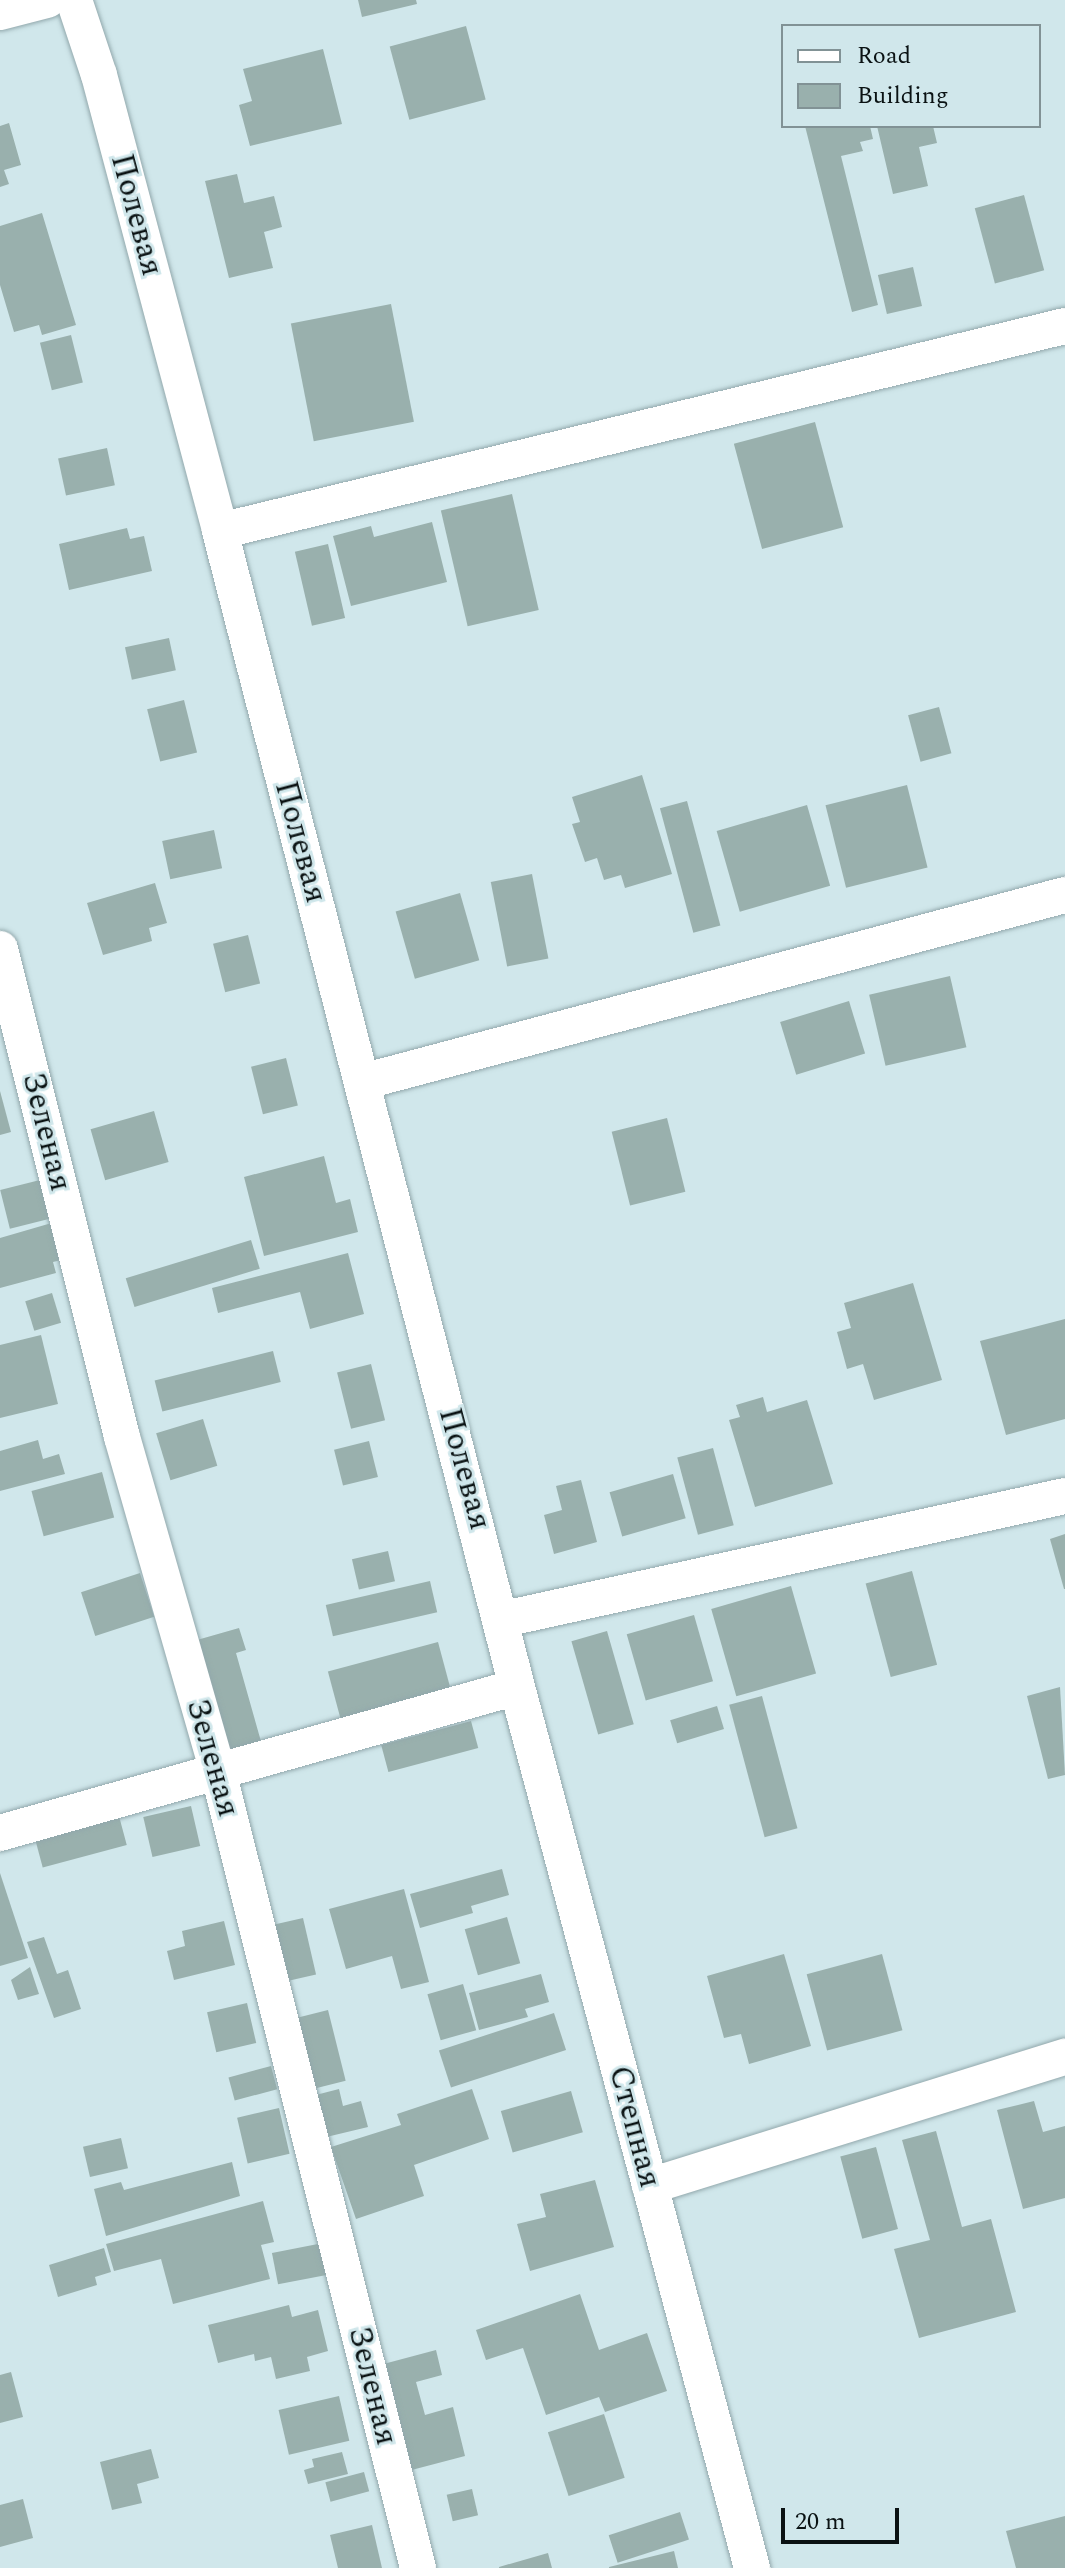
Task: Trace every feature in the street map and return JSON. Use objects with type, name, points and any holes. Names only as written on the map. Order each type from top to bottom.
[{"type":"street","points":[[0,12],[47,0]]},
{"type":"street","name":"Полевая","points":[[74,0],[99,75],[220,531],[504,1619],[517,1687]]},
{"type":"street","points":[[220,531],[1065,326]]},
{"type":"street","points":[[362,1082],[1065,895]]},
{"type":"street","name":"Зеленая","points":[[0,949],[122,1437],[219,1775],[418,2568]]},
{"type":"street","points":[[504,1619],[1065,1496]]},
{"type":"street","points":[[0,1833],[219,1775],[517,1687]]},
{"type":"street","name":"Степная","points":[[517,1687],[752,2568]]},
{"type":"street","points":[[650,2186],[1065,2057]]},
{"type":"building","points":[[358,0],[416,0],[417,4],[362,17]]},
{"type":"building","points":[[466,26],[486,99],[409,120],[390,46]]},
{"type":"building","points":[[323,49],[342,124],[250,146],[239,105],[252,101],[243,69]]},
{"type":"building","points":[[9,123],[21,165],[4,170],[9,184],[0,187],[0,126]]},
{"type":"building","points":[[806,128],[870,128],[873,139],[860,142],[863,151],[841,156],[878,305],[852,312]]},
{"type":"building","points":[[877,128],[933,128],[937,143],[919,147],[928,186],[893,194]]},
{"type":"building","points":[[237,174],[244,203],[274,196],[282,227],[264,232],[273,268],[229,278],[205,181]]},
{"type":"building","points":[[1024,195],[1044,270],[995,284],[975,208]]},
{"type":"building","points":[[42,213],[76,325],[42,335],[39,325],[14,332],[0,285],[0,226]]},
{"type":"building","points":[[913,267],[922,306],[887,314],[878,275]]},
{"type":"building","points":[[391,304],[414,422],[314,441],[291,323]]},
{"type":"building","points":[[71,335],[83,383],[52,390],[40,343]]},
{"type":"building","points":[[815,422],[843,527],[762,549],[734,444]]},
{"type":"building","points":[[107,448],[115,485],[66,496],[58,458]]},
{"type":"building","points":[[512,494],[539,610],[468,626],[441,510]]},
{"type":"building","points":[[432,522],[447,582],[351,606],[333,536],[371,526],[374,537]]},
{"type":"building","points":[[127,528],[130,539],[144,536],[152,571],[69,590],[59,544]]},
{"type":"building","points":[[328,544],[345,618],[312,626],[295,552]]},
{"type":"building","points":[[169,638],[176,670],[132,680],[125,647]]},
{"type":"building","points":[[184,700],[197,752],[160,762],[147,709]]},
{"type":"building","points":[[939,707],[951,753],[921,762],[908,715]]},
{"type":"building","points":[[642,775],[672,874],[625,888],[621,875],[604,880],[597,858],[585,862],[572,824],[580,822],[572,797]]},
{"type":"building","points":[[907,785],[928,867],[846,888],[825,805]]},
{"type":"building","points":[[687,801],[720,926],[693,933],[660,808]]},
{"type":"building","points":[[807,805],[830,886],[740,912],[717,831]]},
{"type":"building","points":[[214,830],[222,868],[170,879],[162,841]]},
{"type":"building","points":[[532,874],[548,958],[507,966],[491,882]]},
{"type":"building","points":[[155,883],[167,923],[149,928],[152,941],[103,955],[87,903]]},
{"type":"building","points":[[460,893],[479,960],[415,979],[396,911]]},
{"type":"building","points":[[248,935],[260,984],[225,992],[213,944]]},
{"type":"building","points":[[950,976],[966,1047],[886,1066],[869,995]]},
{"type":"building","points":[[849,1001],[865,1054],[796,1075],[780,1022]]},
{"type":"building","points":[[286,1058],[298,1106],[263,1114],[251,1067]]},
{"type":"building","points":[[0,1091],[11,1132],[0,1135]]},
{"type":"building","points":[[154,1111],[169,1162],[105,1180],[91,1129]]},
{"type":"building","points":[[667,1118],[685,1192],[630,1206],[612,1132]]},
{"type":"building","points":[[324,1156],[336,1203],[350,1199],[358,1232],[264,1256],[244,1177]]},
{"type":"building","points":[[40,1180],[50,1219],[10,1229],[0,1190]]},
{"type":"building","points":[[55,1222],[65,1259],[53,1262],[56,1273],[0,1288],[0,1238]]},
{"type":"building","points":[[251,1240],[260,1269],[134,1307],[126,1278]]},
{"type":"building","points":[[348,1253],[364,1314],[310,1329],[300,1292],[218,1313],[212,1288]]},
{"type":"building","points":[[913,1283],[942,1380],[874,1400],[863,1364],[847,1369],[837,1332],[851,1328],[844,1303]]},
{"type":"building","points":[[52,1293],[61,1323],[34,1331],[25,1301]]},
{"type":"building","points":[[1065,1319],[1065,1419],[1006,1435],[980,1341]]},
{"type":"building","points":[[41,1335],[58,1404],[0,1418],[0,1345]]},
{"type":"building","points":[[273,1351],[281,1382],[162,1412],[155,1381]]},
{"type":"building","points":[[371,1364],[385,1420],[351,1429],[337,1372]]},
{"type":"building","points":[[763,1397],[767,1412],[807,1400],[833,1484],[755,1507],[729,1420],[740,1417],[736,1405]]},
{"type":"building","points":[[203,1419],[217,1466],[170,1480],[156,1433]]},
{"type":"building","points":[[38,1440],[43,1459],[59,1454],[65,1474],[0,1491],[0,1451]]},
{"type":"building","points":[[369,1441],[378,1477],[343,1486],[334,1450]]},
{"type":"building","points":[[713,1448],[734,1525],[698,1535],[677,1458]]},
{"type":"building","points":[[102,1472],[114,1517],[44,1536],[31,1491]]},
{"type":"building","points":[[673,1474],[686,1518],[622,1536],[610,1492]]},
{"type":"building","points":[[581,1480],[597,1542],[554,1554],[544,1515],[562,1510],[556,1486]]},
{"type":"building","points":[[1065,1534],[1065,1589],[1064,1589],[1050,1539]]},
{"type":"building","points":[[388,1551],[395,1581],[359,1590],[352,1559]]},
{"type":"building","points":[[912,1571],[937,1665],[891,1677],[866,1583]]},
{"type":"building","points":[[140,1573],[154,1617],[95,1636],[81,1592]]},
{"type":"building","points":[[430,1581],[437,1612],[333,1636],[326,1605]]},
{"type":"building","points":[[791,1586],[816,1673],[736,1696],[711,1609]]},
{"type":"building","points":[[694,1615],[713,1681],[646,1701],[627,1634]]},
{"type":"building","points":[[239,1628],[246,1650],[236,1653],[262,1745],[222,1756],[190,1642]]},
{"type":"building","points":[[607,1631],[634,1724],[598,1734],[571,1641]]},
{"type":"building","points":[[438,1642],[451,1692],[341,1722],[328,1672]]},
{"type":"building","points":[[1060,1687],[1065,1775],[1048,1779],[1027,1696]]},
{"type":"building","points":[[762,1696],[797,1828],[765,1837],[729,1705]]},
{"type":"building","points":[[717,1706],[724,1729],[677,1743],[670,1720]]},
{"type":"building","points":[[471,1721],[478,1748],[388,1772],[381,1745]]},
{"type":"building","points":[[191,1806],[200,1846],[152,1857],[143,1817]]},
{"type":"building","points":[[119,1816],[127,1845],[43,1867],[35,1839]]},
{"type":"building","points":[[502,1869],[509,1895],[471,1906],[473,1913],[420,1928],[410,1894]]},
{"type":"building","points":[[0,1873],[28,1958],[0,1966]]},
{"type":"building","points":[[404,1889],[429,1982],[401,1989],[392,1956],[346,1969],[329,1909]]},
{"type":"building","points":[[507,1917],[520,1963],[478,1975],[465,1929]]},
{"type":"building","points":[[303,1918],[316,1975],[281,1983],[268,1926]]},
{"type":"building","points":[[224,1921],[235,1965],[174,1980],[167,1951],[185,1946],[182,1931]]},
{"type":"building","points":[[44,1937],[57,1974],[68,1970],[81,2009],[54,2018],[27,1942]]},
{"type":"building","points":[[784,1954],[811,2046],[749,2064],[741,2034],[724,2038],[707,1976]]},
{"type":"building","points":[[882,1954],[902,2030],[827,2050],[807,1974]]},
{"type":"building","points":[[30,1967],[39,1994],[18,2000],[11,1980]]},
{"type":"building","points":[[541,1974],[549,2002],[525,2009],[528,2017],[479,2030],[469,1993]]},
{"type":"building","points":[[463,1984],[476,2030],[441,2040],[427,1994]]},
{"type":"building","points":[[247,2003],[256,2043],[216,2052],[207,2012]]},
{"type":"building","points":[[328,2010],[346,2081],[304,2091],[286,2020]]},
{"type":"building","points":[[554,2013],[566,2050],[451,2087],[439,2050]]},
{"type":"building","points":[[271,2066],[277,2089],[235,2101],[228,2077]]},
{"type":"building","points":[[339,2089],[343,2106],[361,2101],[368,2127],[318,2139],[308,2097]]},
{"type":"building","points":[[472,2089],[489,2139],[414,2165],[424,2196],[356,2219],[331,2147],[401,2125],[397,2114]]},
{"type":"building","points":[[571,2091],[583,2132],[513,2152],[501,2111]]},
{"type":"building","points":[[1034,2101],[1043,2132],[1065,2126],[1065,2198],[1023,2209],[997,2110]]},
{"type":"building","points":[[279,2108],[290,2154],[248,2163],[237,2118]]},
{"type":"building","points":[[936,2131],[962,2227],[991,2219],[1016,2312],[919,2338],[894,2249],[930,2240],[902,2140]]},
{"type":"building","points":[[121,2138],[128,2168],[90,2177],[83,2147]]},
{"type":"building","points":[[876,2147],[898,2229],[862,2239],[840,2157]]},
{"type":"building","points":[[232,2162],[240,2196],[106,2236],[94,2189],[121,2182],[124,2190]]},
{"type":"building","points":[[595,2180],[614,2247],[530,2271],[517,2224],[546,2217],[540,2194]]},
{"type":"building","points":[[263,2201],[274,2242],[261,2245],[270,2279],[173,2304],[161,2259],[114,2271],[106,2244]]},
{"type":"building","points":[[323,2243],[329,2274],[278,2284],[272,2253]]},
{"type":"building","points":[[104,2248],[111,2272],[95,2277],[97,2285],[58,2297],[49,2265]]},
{"type":"building","points":[[580,2294],[599,2350],[647,2333],[667,2391],[605,2412],[599,2397],[546,2415],[523,2348],[486,2360],[476,2330]]},
{"type":"building","points":[[289,2305],[292,2317],[318,2310],[328,2351],[307,2357],[310,2371],[276,2379],[271,2357],[255,2361],[254,2354],[218,2363],[208,2325]]},
{"type":"building","points":[[436,2350],[442,2375],[416,2382],[425,2415],[453,2407],[465,2456],[404,2472],[376,2366]]},
{"type":"building","points":[[11,2372],[23,2417],[0,2423],[0,2375]]},
{"type":"building","points":[[339,2396],[349,2441],[289,2455],[279,2410]]},
{"type":"building","points":[[604,2414],[625,2478],[569,2496],[548,2432]]},
{"type":"building","points":[[151,2449],[159,2478],[137,2484],[142,2503],[112,2510],[100,2462]]},
{"type":"building","points":[[342,2452],[348,2474],[308,2484],[304,2470],[314,2467],[312,2459]]},
{"type":"building","points":[[364,2472],[369,2491],[331,2502],[325,2482]]},
{"type":"building","points":[[472,2489],[478,2515],[453,2521],[447,2495]]},
{"type":"building","points":[[23,2499],[33,2538],[0,2547],[0,2505]]},
{"type":"building","points":[[680,2512],[689,2540],[618,2563],[609,2535]]},
{"type":"building","points":[[1065,2516],[1065,2568],[1016,2568],[1006,2531]]},
{"type":"building","points":[[372,2525],[382,2568],[338,2568],[330,2535]]},
{"type":"building","points":[[674,2551],[678,2568],[609,2568],[609,2567]]},
{"type":"building","points":[[548,2553],[552,2568],[499,2568],[499,2567]]}]
